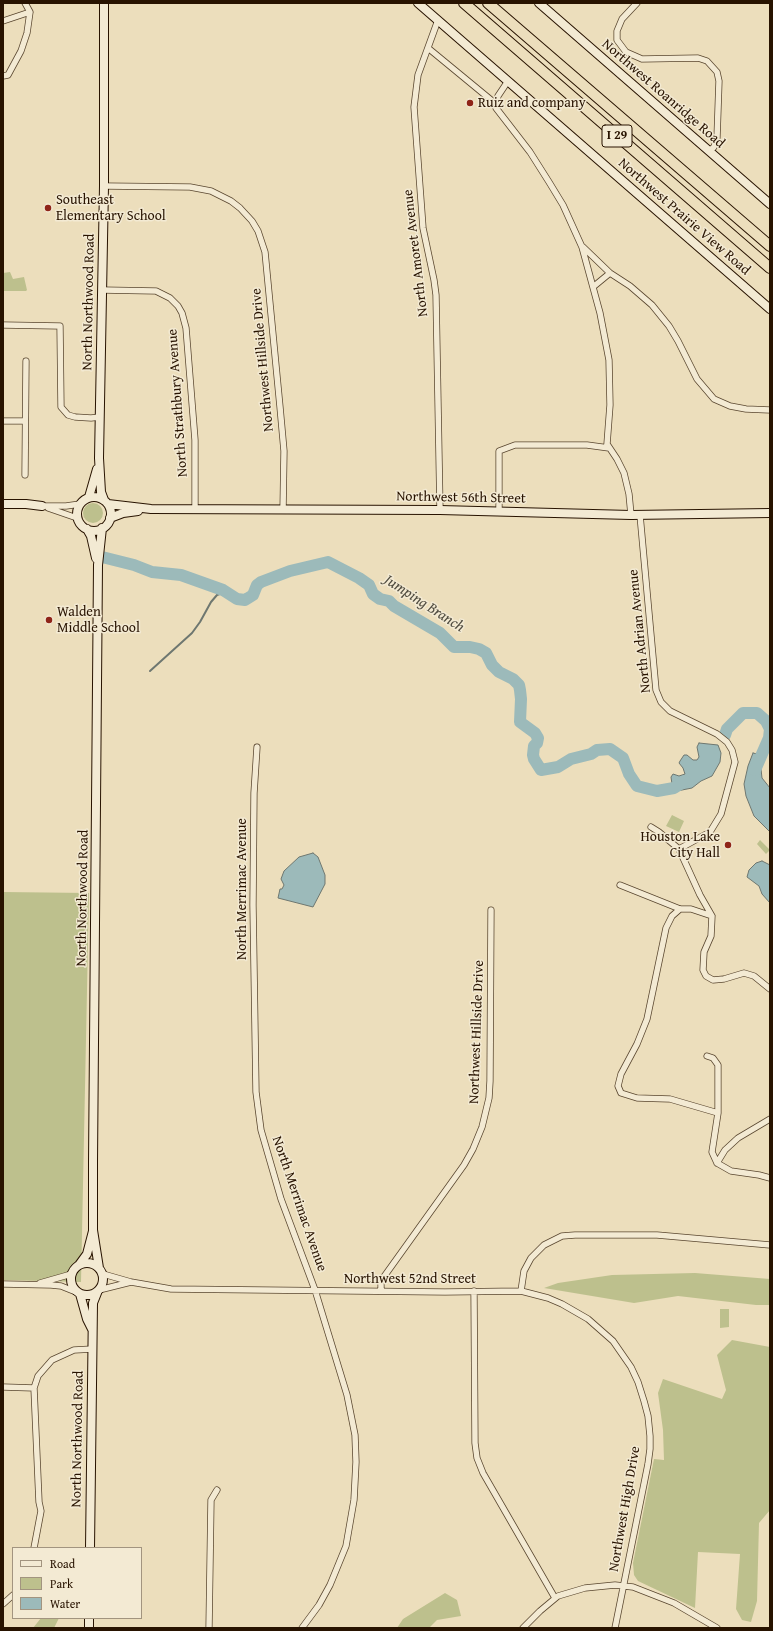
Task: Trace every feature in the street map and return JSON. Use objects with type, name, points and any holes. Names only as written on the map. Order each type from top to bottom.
[{"type":"highway","name":"I 29","points":[[464,3],[770,268]]},
{"type":"highway","name":"I 29","points":[[488,3],[770,246]]},
{"type":"street","name":"North Northwood Road","points":[[104,3],[104,186],[99,458],[101,492],[106,502]]},
{"type":"street","name":"Northwest Prairie View Road","points":[[418,3],[770,309]]},
{"type":"street","name":"Northwest Roanridge Road","points":[[539,3],[770,204]]},
{"type":"street","points":[[637,3],[622,19],[618,27],[617,40],[626,52],[642,59],[698,58],[707,61],[717,72],[719,81],[717,138],[714,147],[709,151]]},
{"type":"street","points":[[3,76],[8,74],[21,51],[27,33],[30,12],[28,4]]},
{"type":"street","points":[[3,21],[30,12]]},
{"type":"street","name":"North Amoret Avenue","points":[[438,20],[418,75],[414,107],[423,228],[436,295],[440,510]]},
{"type":"street","points":[[428,48],[496,104],[499,112],[530,152],[563,205],[582,247],[605,335],[609,360],[610,405],[607,439],[609,448],[617,459],[624,473],[629,494],[631,515]]},
{"type":"street","points":[[496,104],[498,96],[508,81]]},
{"type":"street","name":"Northwest Hillside Drive","points":[[104,186],[200,188],[221,195],[231,201],[245,213],[258,231],[265,252],[284,451],[283,510]]},
{"type":"street","points":[[582,247],[610,273],[638,292],[662,316],[685,352],[697,379],[714,399],[730,406],[746,409],[770,410]]},
{"type":"street","points":[[593,287],[610,273]]},
{"type":"street","name":"North Strathbury Avenue","points":[[102,290],[156,291],[170,298],[178,306],[182,313],[186,328],[195,440],[195,509]]},
{"type":"street","points":[[3,325],[60,326],[61,408],[68,414],[75,417],[100,417]]},
{"type":"street","points":[[25,475],[26,361]]},
{"type":"street","points":[[3,421],[25,421]]},
{"type":"street","points":[[499,512],[499,451],[515,445],[587,445],[609,448]]},
{"type":"street","name":"North Northwood Road","points":[[89,497],[99,458]]},
{"type":"street","points":[[89,497],[99,498],[106,502],[110,508],[110,518],[102,528],[92,530],[86,529],[79,523],[77,518],[77,508],[89,497]]},
{"type":"street","name":"Northwest 56th Street","points":[[106,502],[151,509]]},
{"type":"street","points":[[3,504],[66,506],[80,504]]},
{"type":"street","points":[[42,506],[77,518]]},
{"type":"street","name":"Northwest 56th Street","points":[[110,518],[124,513],[151,509],[440,510],[631,515],[770,513]]},
{"type":"street","name":"North Adrian Avenue","points":[[640,515],[656,690],[661,702],[670,711],[717,734],[727,742],[732,750],[735,762],[721,814],[706,835],[680,849]]},
{"type":"street","name":"North Northwood Road","points":[[101,1271],[94,1230],[98,565],[102,528]]},
{"type":"street","name":"North Northwood Road","points":[[86,529],[91,536],[98,565]]},
{"type":"street","name":"North Merrimac Avenue","points":[[257,746],[254,793],[253,905],[256,1092],[261,1130],[281,1199],[315,1290],[347,1395],[355,1435],[356,1462],[354,1500],[346,1546],[330,1585],[319,1605],[302,1628]]},
{"type":"street","points":[[651,827],[680,849],[700,895],[712,916],[711,936],[704,952],[703,970],[706,976],[713,980],[724,979],[744,973],[754,976],[770,989]]},
{"type":"street","points":[[620,885],[680,909],[691,910],[712,916]]},
{"type":"street","points":[[680,909],[672,916],[666,928],[647,1019],[637,1044],[621,1074],[618,1086],[620,1093],[637,1098],[670,1099],[718,1113]]},
{"type":"street","name":"Northwest Hillside Drive","points":[[381,1291],[383,1278],[464,1165],[473,1149],[482,1127],[488,1104],[490,1081],[491,910]]},
{"type":"street","points":[[707,1056],[712,1058],[718,1065],[718,1113],[712,1152],[717,1162],[731,1171],[770,1178]]},
{"type":"street","points":[[717,1162],[725,1150],[738,1138],[770,1119]]},
{"type":"street","name":"North Northwood Road","points":[[79,1265],[89,1249],[94,1230]]},
{"type":"street","points":[[521,1291],[524,1271],[531,1258],[544,1245],[562,1236],[657,1235],[770,1245]]},
{"type":"street","points":[[3,1284],[61,1286],[89,1296],[98,1292],[103,1283],[101,1271],[89,1263],[79,1265],[68,1275],[36,1284]]},
{"type":"street","name":"Northwest 52nd Street","points":[[101,1271],[131,1282],[171,1289],[521,1291]]},
{"type":"street","points":[[73,1272],[71,1280],[73,1288],[78,1293]]},
{"type":"street","name":"Northwest 52nd Street","points":[[98,1292],[131,1282]]},
{"type":"street","points":[[474,1291],[475,1443],[477,1458],[483,1473],[555,1598]]},
{"type":"street","name":"Northwest High Drive","points":[[521,1291],[548,1298],[562,1304],[588,1319],[600,1329],[623,1353],[638,1382],[648,1416],[650,1449],[615,1628]]},
{"type":"street","name":"North Northwood Road","points":[[90,1547],[92,1330],[94,1312],[93,1303],[98,1292]]},
{"type":"street","name":"North Northwood Road","points":[[78,1293],[86,1319],[92,1330]]},
{"type":"street","points":[[34,1547],[40,1510],[34,1388],[38,1376],[52,1360],[74,1350],[92,1349]]},
{"type":"street","points":[[3,1387],[34,1388]]},
{"type":"street","points":[[209,1628],[211,1500],[217,1490]]},
{"type":"street","points":[[524,1628],[540,1611],[558,1596],[585,1588],[615,1585],[633,1587],[674,1603],[717,1628]]},
{"type":"street","points":[[3,1604],[12,1596]]},
{"type":"green space","points":[[10,272],[13,279],[24,277],[26,291],[3,291],[3,273]]},
{"type":"green space","points":[[89,503],[97,503],[103,509],[103,517],[97,523],[89,523],[83,517],[83,509]]},
{"type":"green space","points":[[672,815],[684,821],[679,832],[666,826]]},
{"type":"green space","points":[[760,840],[770,850],[766,854],[757,844]]},
{"type":"green space","points":[[3,892],[89,893],[81,1282],[3,1280]]},
{"type":"green space","points":[[695,1273],[770,1279],[770,1305],[756,1305],[678,1296],[634,1303],[544,1288],[558,1283],[612,1275]]},
{"type":"green space","points":[[720,1309],[729,1309],[729,1327],[720,1328]]},
{"type":"green space","points":[[732,1340],[770,1347],[770,1510],[759,1523],[757,1601],[751,1622],[742,1620],[736,1609],[740,1554],[698,1552],[695,1608],[638,1581],[634,1575],[633,1563],[654,1459],[664,1460],[663,1430],[658,1393],[663,1379],[722,1399],[726,1390],[717,1355]]},
{"type":"green space","points":[[445,1593],[457,1600],[461,1616],[437,1620],[429,1628],[397,1628],[403,1619]]},
{"type":"green space","points":[[40,1619],[58,1619],[54,1628],[33,1628]]},
{"type":"water","points":[[699,743],[718,745],[721,753],[720,762],[712,776],[701,781],[692,788],[677,791],[672,790],[670,788],[672,784],[671,777],[673,774],[679,776],[685,774],[679,763],[680,761],[684,755],[687,755],[693,760],[697,760],[699,757],[697,747]]},
{"type":"water","points":[[753,753],[761,755],[764,758],[761,769],[762,778],[770,788],[770,832],[754,816],[746,796],[744,784]]},
{"type":"water","points":[[313,853],[318,857],[325,875],[325,884],[313,907],[278,898],[280,889],[282,889],[284,885],[281,879],[284,871],[299,857]]},
{"type":"water","points":[[762,861],[770,865],[770,903],[762,894],[759,886],[747,877],[749,870],[756,863]]},
{"type":"waterway","name":"Jumping Branch","points":[[102,557],[134,565],[152,572],[181,575],[223,590],[237,599],[245,600],[253,595],[257,585],[261,582],[290,571],[328,562],[359,578],[369,585],[373,594],[380,599],[389,601],[394,606],[440,633],[454,647],[470,647],[479,649],[486,653],[492,665],[499,672],[513,679],[519,685],[520,690],[520,722],[535,733],[538,738],[537,743],[534,746],[533,755],[541,770],[558,767],[571,759],[591,754],[597,750],[610,749],[623,758],[629,774],[637,786],[657,791],[674,788],[685,781]]},
{"type":"waterway","points":[[150,671],[192,633],[211,602],[217,595],[225,592]]},
{"type":"waterway","name":"Jumping Branch","points":[[725,735],[727,729],[743,713],[757,713],[766,721],[770,729],[769,738],[755,770]]},
{"type":"place","name":"Ruiz and company","points":[[470,103]]},
{"type":"place","name":"Southeast Elementary School","points":[[48,208]]},
{"type":"place","name":"Walden Middle School","points":[[49,620]]},
{"type":"place","name":"Houston Lake City Hall","points":[[728,845]]}]
